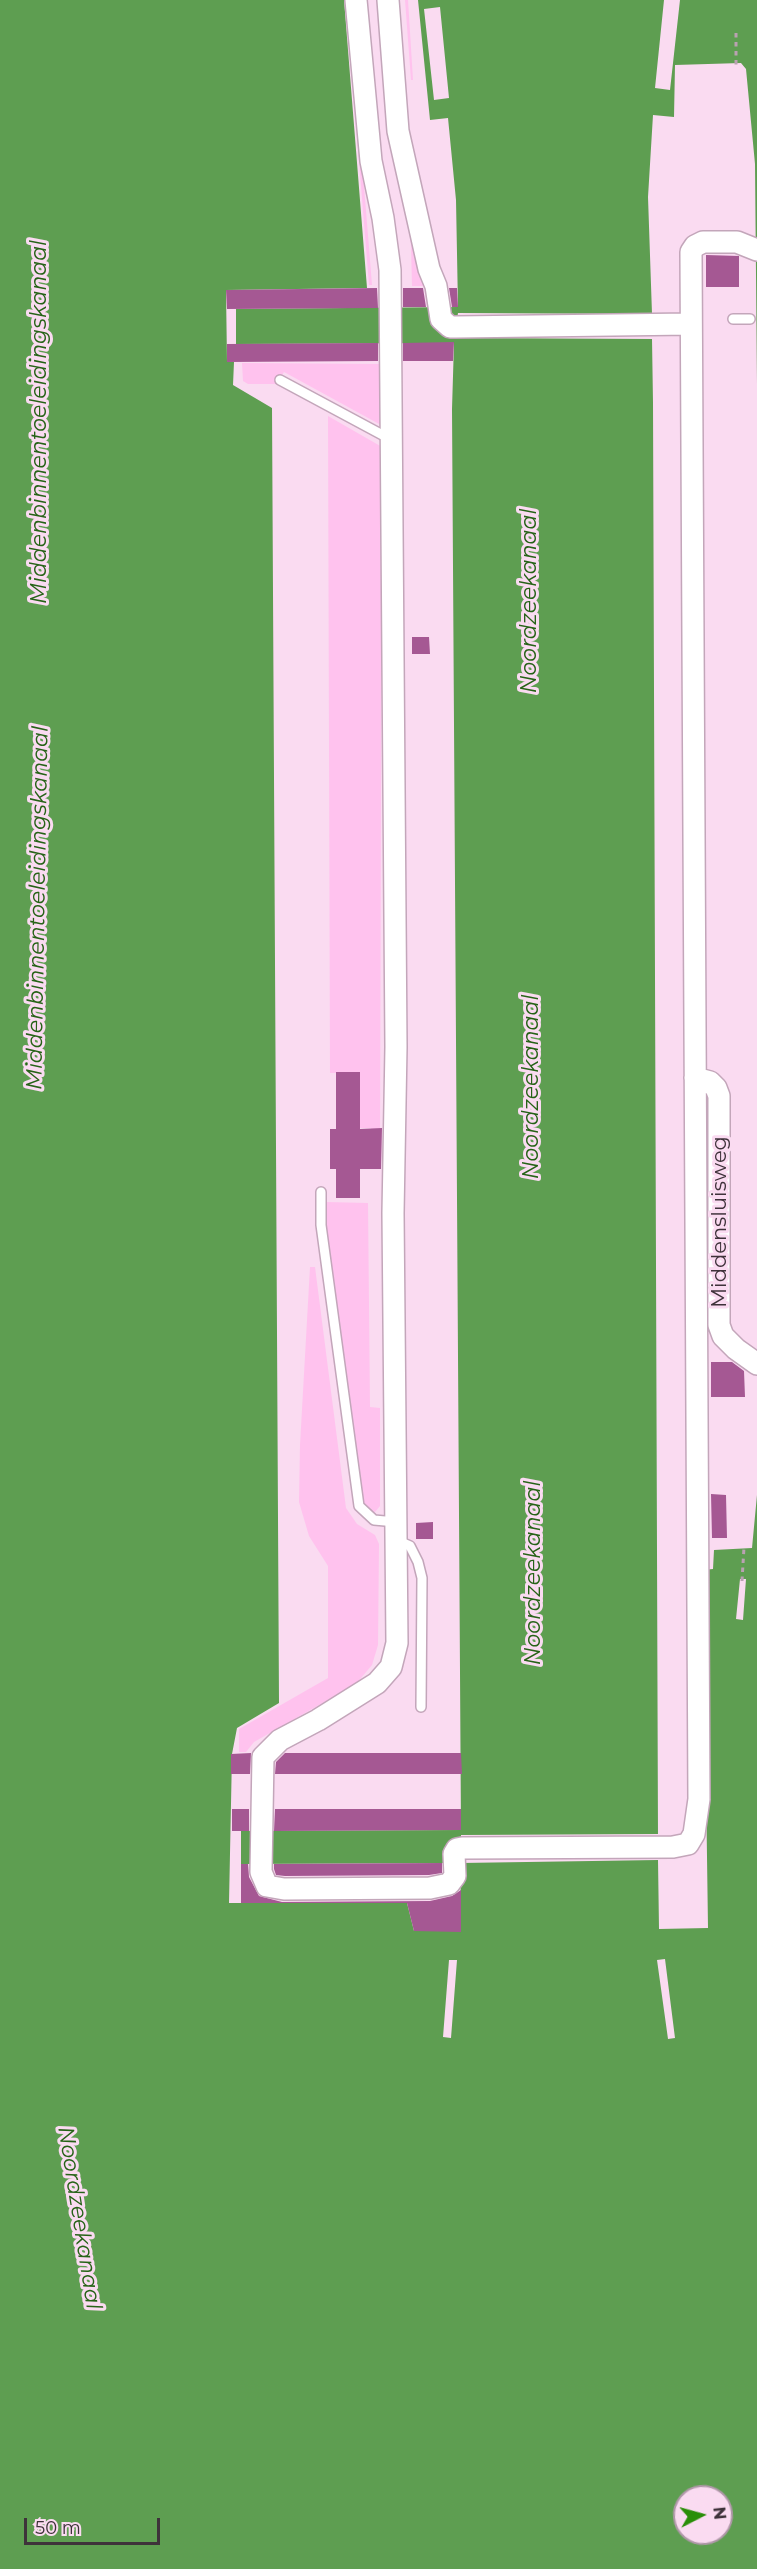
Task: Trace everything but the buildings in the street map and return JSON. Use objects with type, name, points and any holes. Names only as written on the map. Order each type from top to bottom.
[{"type":"street","points":[[357,0],[371,161],[383,218],[390,270],[396,1047],[393,1213],[397,1643],[391,1667],[377,1683],[318,1720],[280,1740],[263,1757],[261,1872],[267,1886],[284,1889],[430,1888],[449,1884],[455,1876],[454,1854],[457,1849],[663,1847],[688,1844],[694,1834],[699,1799],[691,252],[695,246],[703,242],[737,242],[755,250]]},
{"type":"street","points":[[388,0],[398,131],[429,269],[436,286],[441,319],[450,327],[660,324],[692,313]]},
{"type":"street","name":"Middensluisweg","points":[[695,1078],[710,1082],[719,1096],[719,1325],[723,1336],[757,1364]]},
{"type":"lane","points":[[733,319],[750,319]]},
{"type":"lane","points":[[280,380],[390,439]]},
{"type":"lane","points":[[321,1192],[321,1225],[359,1506],[374,1520],[396,1531],[410,1546],[418,1562],[422,1578],[421,1707]]},
{"type":"path","points":[[736,33],[736,66]]},
{"type":"path","points":[[742,1581],[744,1546]]},
{"type":"shaded area","points":[[346,0],[349,0],[372,285],[369,285]]},
{"type":"shaded area","points":[[405,0],[408,0],[413,80],[411,80]]},
{"type":"shaded area","points":[[406,202],[412,215],[424,286],[412,286],[411,246]]},
{"type":"shaded area","points":[[242,363],[382,364],[381,425],[284,372],[277,384],[248,384],[243,381]]},
{"type":"shaded area","points":[[328,416],[382,447],[380,1137],[372,1137],[371,1128],[359,1128],[359,1073],[330,1073]]},
{"type":"shaded area","points":[[326,1202],[368,1203],[370,1407],[380,1408],[380,1506],[375,1512],[366,1510],[361,1497],[326,1224]]},
{"type":"shaded area","points":[[310,1267],[315,1267],[346,1508],[357,1524],[375,1535],[379,1544],[378,1645],[372,1665],[356,1684],[254,1742],[246,1752],[239,1752],[239,1729],[328,1678],[328,1566],[309,1536],[299,1502]]},
{"type":"water","points":[[0,0],[344,0],[367,288],[226,290],[227,362],[234,362],[233,385],[272,408],[279,1703],[237,1728],[232,1754],[229,1903],[407,1903],[414,1931],[460,1931],[461,1863],[658,1860],[659,1929],[708,1928],[703,1570],[713,1569],[714,1550],[752,1548],[757,1495],[757,2569],[0,2569]],"holes":[[[740,1579],[746,1579],[743,1620],[736,1619]],[[665,1959],[675,2038],[668,2039],[657,1960]],[[449,1960],[457,1960],[451,2038],[443,2037]]]},
{"type":"water","name":"Noordzeekanaal","points":[[418,0],[664,0],[655,88],[670,90],[680,0],[757,0],[757,384],[755,164],[746,69],[741,63],[675,65],[674,117],[653,115],[648,197],[652,314],[458,313],[454,338],[652,339],[658,1834],[461,1835],[461,1863],[241,1864],[241,1831],[461,1830],[452,409],[454,343],[236,344],[236,309],[458,307],[456,200],[448,118],[430,120]],"holes":[[[440,7],[449,98],[434,100],[424,9]]]},
{"type":"water label","name":"Middenbinnentoeleidingskanaal","points":[[40,422]]},
{"type":"water label","name":"Middenbinnentoeleidingskanaal","points":[[38,908]]}]
